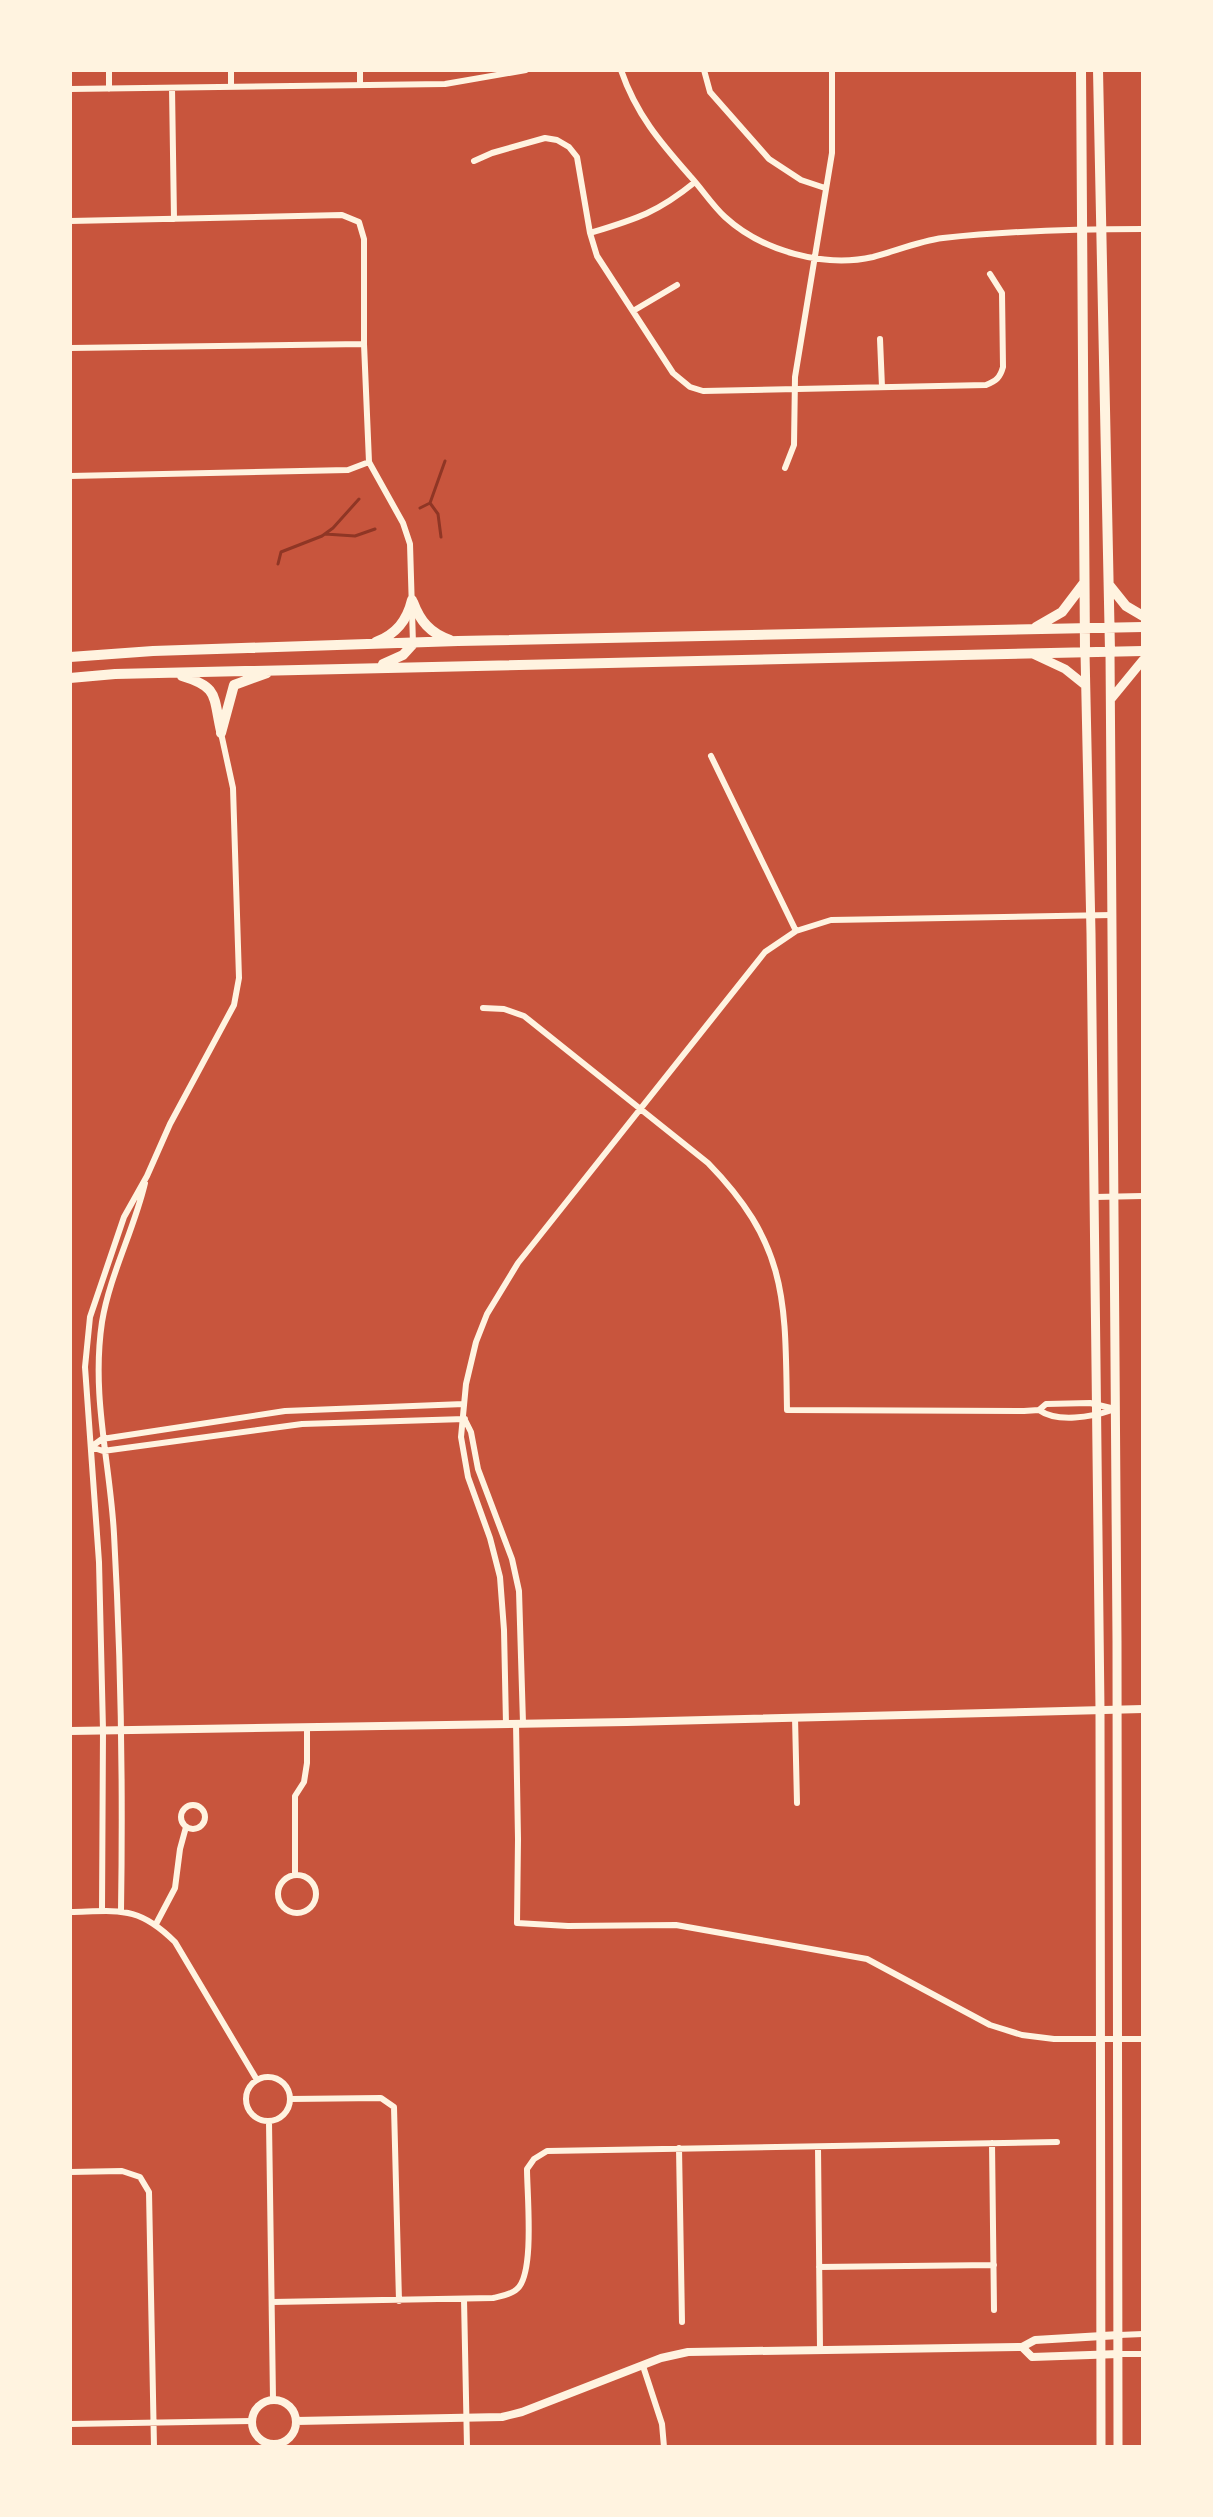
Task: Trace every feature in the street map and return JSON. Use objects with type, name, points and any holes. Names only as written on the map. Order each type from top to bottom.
[{"type":"main road","points":[[1081,70],[1085,685],[1091,916],[1100,1710],[1101,2447]]},
{"type":"main road","points":[[1098,70],[1111,699],[1118,2447]]},
{"type":"main road","points":[[1035,628],[1062,612],[1084,583]]},
{"type":"main road","points":[[1108,584],[1126,606],[1143,616]]},
{"type":"main road","points":[[412,600],[428,628],[442,637],[458,641]]},
{"type":"main road","points":[[367,644],[380,641],[398,629],[412,600]]},
{"type":"main road","points":[[70,657],[153,651],[458,641],[1143,627]]},
{"type":"main road","points":[[377,667],[403,655],[413,644]]},
{"type":"main road","points":[[70,678],[281,669],[1143,651]]},
{"type":"main road","points":[[1032,653],[1065,669],[1085,685]]},
{"type":"main road","points":[[1111,699],[1143,660]]},
{"type":"main road","points":[[221,733],[234,685],[281,669]]},
{"type":"main road","points":[[170,672],[204,682],[214,697],[221,733]]},
{"type":"street","points":[[109,70],[109,89]]},
{"type":"street","points":[[231,70],[231,87]]},
{"type":"street","points":[[360,70],[360,85]]},
{"type":"street","points":[[70,89],[445,84],[526,70]]},
{"type":"street","points":[[621,70],[651,132],[725,217],[771,246],[814,257],[847,260],[871,257],[939,238],[1143,229]]},
{"type":"street","points":[[704,70],[710,92],[769,159],[801,180],[825,188]]},
{"type":"street","points":[[785,468],[794,445],[794,390],[832,153],[832,70]]},
{"type":"street","points":[[172,88],[174,219]]},
{"type":"street","points":[[474,161],[545,138],[569,147],[577,157],[597,256],[673,373],[690,387],[703,391],[986,385],[1000,377],[1003,367],[1002,293],[990,274]]},
{"type":"street","points":[[590,233],[644,217],[695,182]]},
{"type":"street","points":[[70,221],[342,215],[359,222],[364,239],[369,462],[403,523],[410,544],[413,644]]},
{"type":"street","points":[[633,311],[677,285]]},
{"type":"street","points":[[880,339],[882,387]]},
{"type":"street","points":[[70,348],[364,344]]},
{"type":"street","points":[[70,476],[348,470],[369,462]]},
{"type":"street","points":[[102,1911],[103,1730],[99,1562],[85,1367],[90,1317],[124,1217],[234,1005],[239,978],[233,788],[221,733]]},
{"type":"street","points":[[711,756],[796,931]]},
{"type":"street","points":[[515,1724],[500,1577],[466,1469],[461,1437],[471,1357],[487,1314],[518,1263],[765,952],[796,931],[831,920],[1112,915]]},
{"type":"street","points":[[483,1008],[504,1009],[524,1016],[708,1163],[731,1186],[751,1214],[767,1245],[780,1284],[785,1317],[787,1410],[1039,1410],[1047,1415],[1096,1416],[1115,1409]]},
{"type":"street","points":[[121,1911],[114,1531],[103,1451],[98,1377],[103,1321],[112,1284],[138,1212],[147,1176]]},
{"type":"street","points":[[1095,1197],[1143,1196]]},
{"type":"street","points":[[91,1447],[102,1439],[285,1411],[464,1404]]},
{"type":"street","points":[[1039,1410],[1046,1404],[1096,1404],[1115,1409]]},
{"type":"street","points":[[91,1447],[103,1451],[302,1424],[465,1419]]},
{"type":"street","points":[[465,1419],[471,1432],[478,1469],[512,1559],[519,1591],[515,1724],[517,1923],[676,1925],[867,1959],[990,2025],[1054,2039],[1143,2039]]},
{"type":"street","points":[[70,1731],[1143,1709]]},
{"type":"street","points":[[795,1717],[797,1803]]},
{"type":"street","points":[[295,1875],[295,1796],[304,1782],[307,1727]]},
{"type":"street","points":[[156,1924],[175,1888],[186,1827],[182,1820],[183,1811],[193,1805],[201,1807],[205,1814],[204,1822],[194,1829],[186,1827]]},
{"type":"street","points":[[295,1875],[311,1880],[316,1890],[313,1906],[299,1913],[288,1911],[278,1898],[282,1883],[295,1875]]},
{"type":"street","points":[[70,1912],[121,1911],[156,1924],[175,1942],[257,2080]]},
{"type":"street","points":[[268,2077],[286,2086],[290,2099],[282,2117],[269,2122],[251,2115],[246,2103],[247,2091],[257,2080],[268,2077]]},
{"type":"street","points":[[290,2099],[381,2098],[391,2103],[395,2111],[399,2301]]},
{"type":"street","points":[[269,2122],[273,2399]]},
{"type":"street","points":[[272,2302],[464,2299],[505,2295],[518,2289],[525,2278],[527,2169],[534,2159],[547,2151],[1057,2142]]},
{"type":"street","points":[[992,2143],[994,2310]]},
{"type":"street","points":[[818,2147],[820,2349]]},
{"type":"street","points":[[679,2148],[682,2322]]},
{"type":"street","points":[[70,2172],[122,2171],[140,2177],[149,2192],[154,2447]]},
{"type":"street","points":[[819,2267],[994,2265]]},
{"type":"street","points":[[464,2299],[467,2447]]},
{"type":"street","points":[[296,2421],[502,2417],[674,2354],[688,2352],[1022,2347],[1035,2340],[1143,2334]]},
{"type":"street","points":[[1022,2347],[1032,2357],[1143,2354]]},
{"type":"street","points":[[643,2366],[662,2424],[664,2447]]},
{"type":"street","points":[[273,2399],[287,2404],[296,2421],[291,2435],[273,2446],[258,2437],[251,2421],[261,2404],[273,2399]]},
{"type":"street","points":[[70,2424],[251,2421]]},
{"type":"waterway","points":[[420,508],[430,503],[445,461]]},
{"type":"waterway","points":[[278,564],[281,552],[322,536],[359,499]]},
{"type":"waterway","points":[[430,503],[438,514],[441,537]]},
{"type":"waterway","points":[[325,534],[355,536],[375,529]]}]
